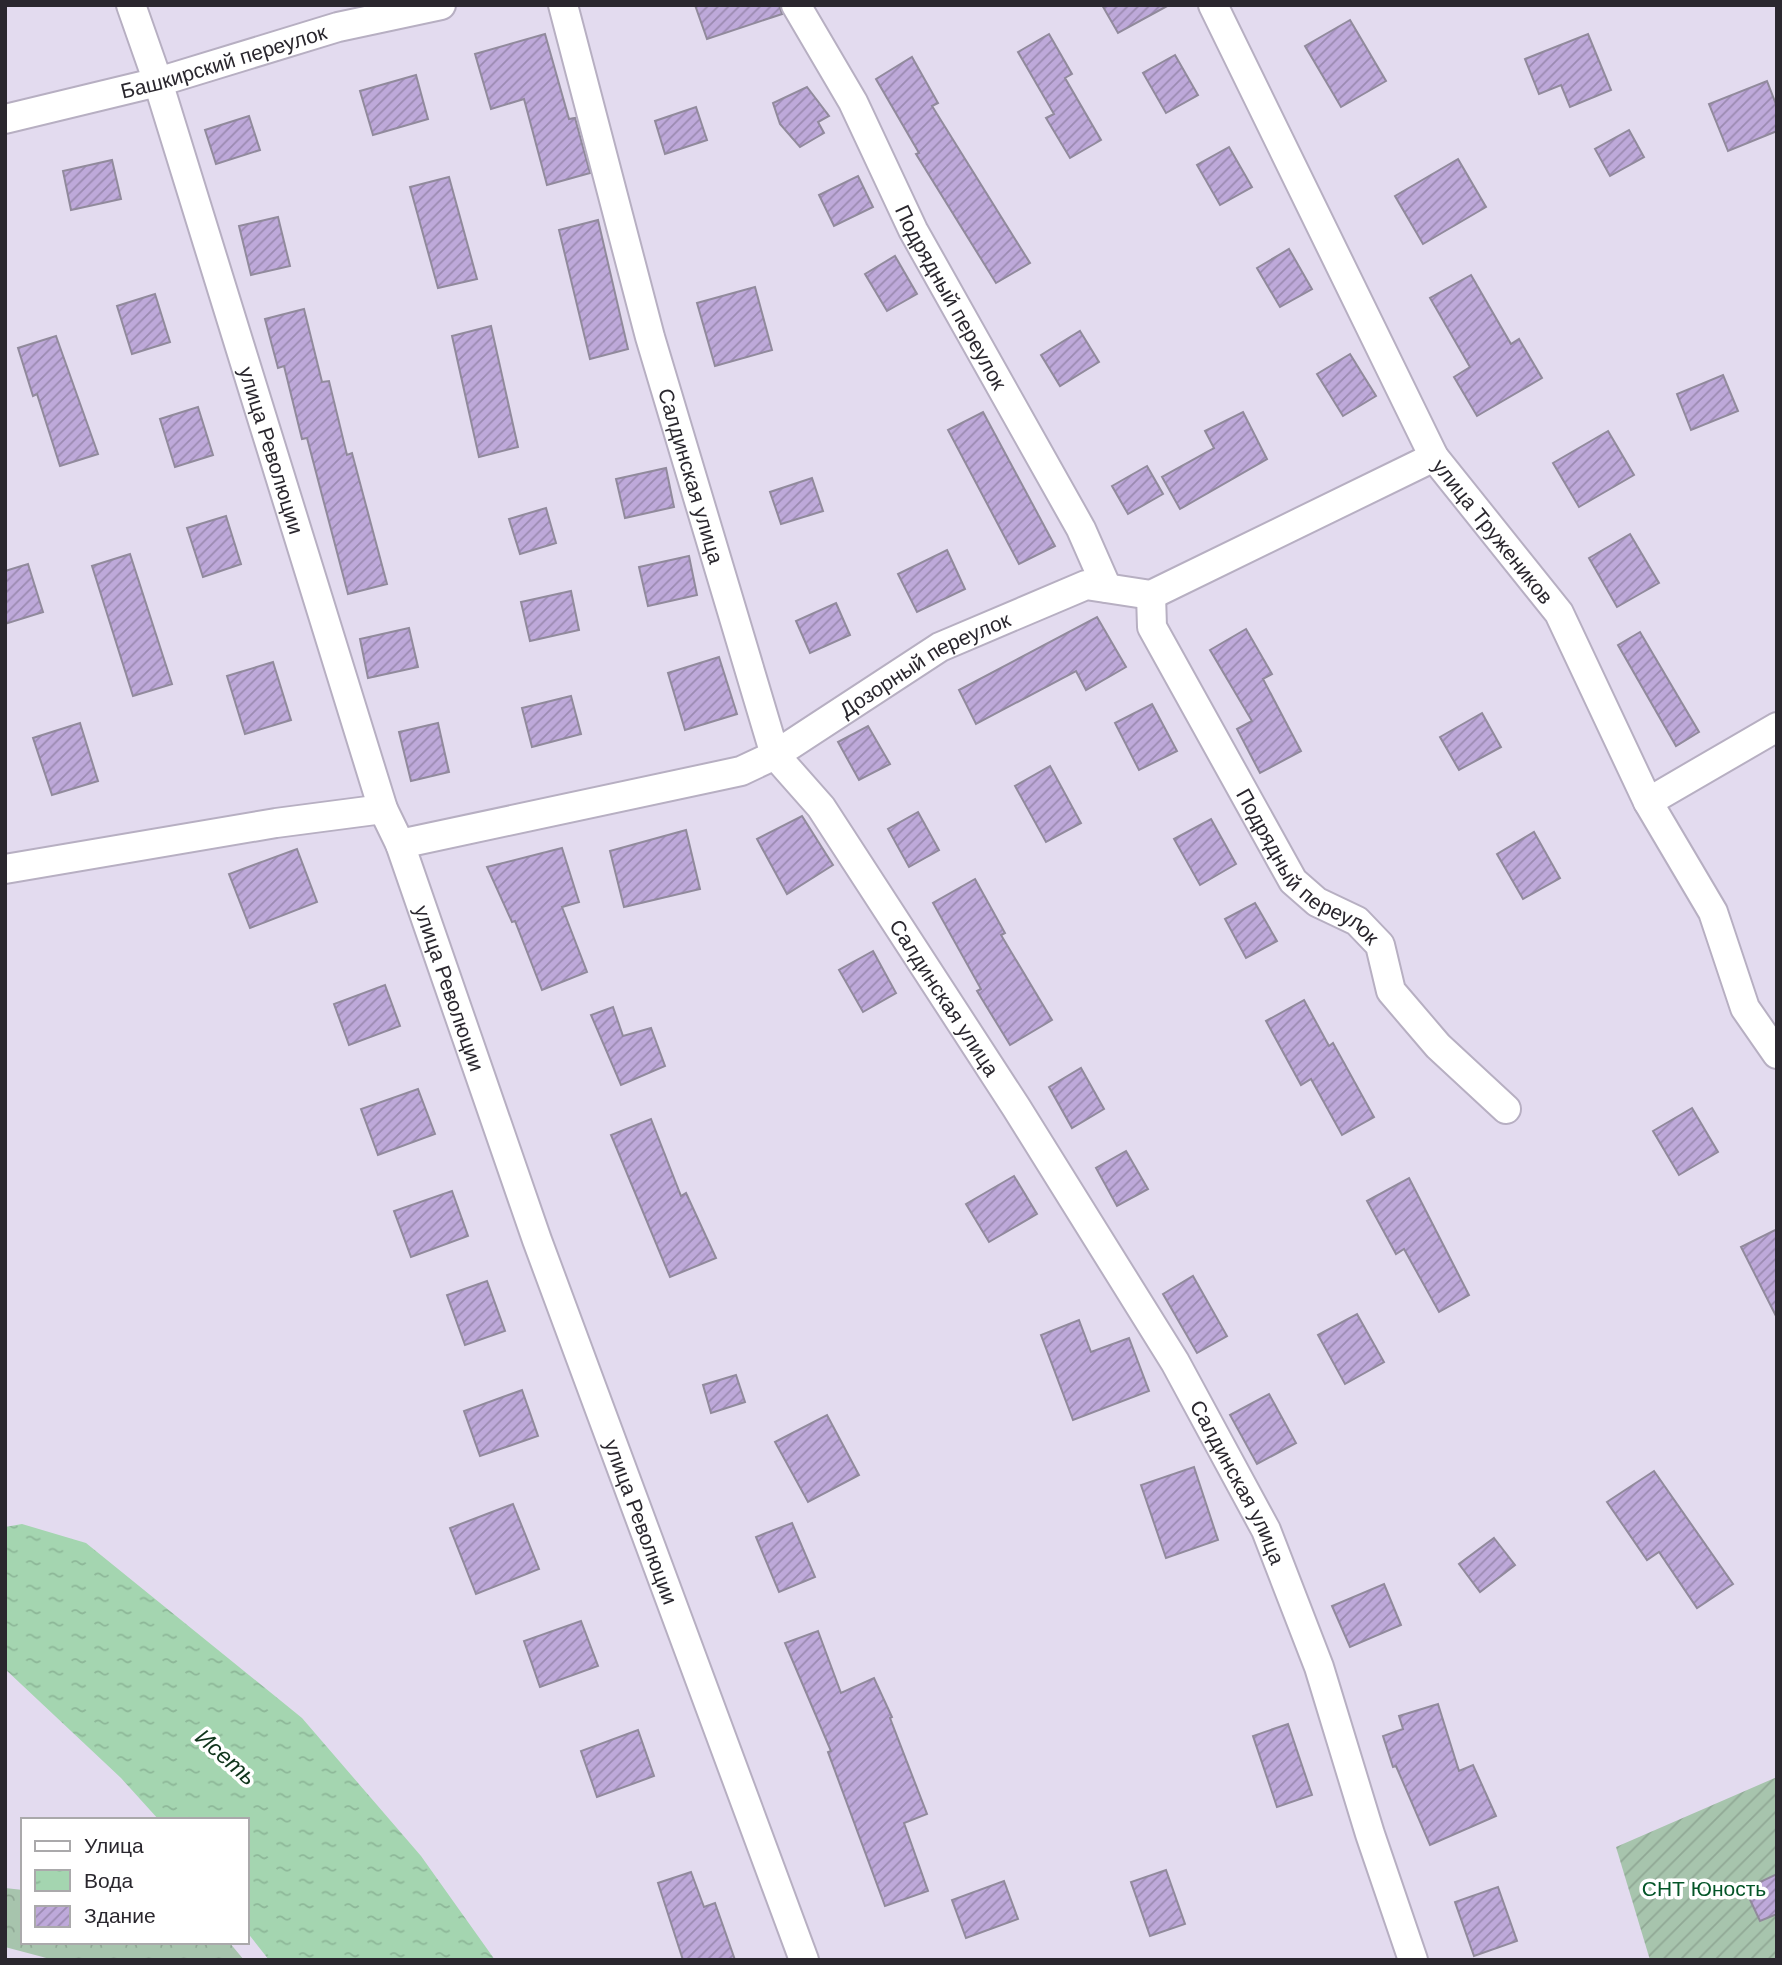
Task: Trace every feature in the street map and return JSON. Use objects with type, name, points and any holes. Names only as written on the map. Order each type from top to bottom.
[{"type":"street","name":"улица Революции","points":[[131,5],[158,82],[383,809],[400,844],[542,1253],[804,1960]]},
{"type":"street","name":"Башкирский переулок","points":[[5,119],[158,82],[338,27],[442,5]]},
{"type":"street","name":"Салдинская улица","points":[[563,5],[650,337],[775,755],[821,807],[1016,1107],[1175,1362],[1266,1530],[1320,1667],[1370,1834],[1413,1960]]},
{"type":"street","name":"Подрядный переулок","points":[[796,5],[853,102],[913,230],[1081,528],[1107,588]]},
{"type":"street","name":"улица Тружеников","points":[[1213,5],[1434,457],[1559,613],[1648,802],[1713,912],[1745,1008],[1777,1054]]},
{"type":"street","points":[[1151,595],[1434,457]]},
{"type":"street","name":"Дозорный переулок","points":[[400,844],[741,771],[775,755],[940,647],[1086,585],[1151,595]]},
{"type":"street","name":"Подрядный переулок","points":[[1151,595],[1152,627],[1293,881],[1317,902],[1357,921],[1380,945],[1391,991],[1438,1046],[1506,1109]]},
{"type":"street","points":[[1648,802],[1777,727]]},
{"type":"street","points":[[5,869],[141,845],[383,809]]},
{"type":"green space","name":"СНТ Юность","points":[[1777,1777],[1777,1960],[1650,1960],[1616,1847]]},
{"type":"green space","points":[[5,1888],[21,1890],[21,1944],[231,1944],[244,1960],[54,1960],[5,1947]]},
{"type":"water","name":"Исеть","points":[[22,1524],[86,1543],[302,1718],[421,1856],[495,1960],[269,1960],[248,1933],[248,1818],[157,1818],[121,1778],[5,1669],[5,1527]]},
{"type":"building","points":[[695,5],[779,5],[782,14],[707,39]]},
{"type":"building","points":[[1102,5],[1169,5],[1118,33]]},
{"type":"building","points":[[1350,20],[1386,81],[1341,107],[1305,46]]},
{"type":"building","points":[[545,34],[569,119],[575,118],[590,173],[547,185],[524,99],[491,109],[475,54]]},
{"type":"building","points":[[1049,34],[1072,74],[1065,78],[1101,140],[1070,158],[1046,118],[1054,114],[1018,52]]},
{"type":"building","points":[[1588,34],[1611,90],[1570,107],[1561,85],[1539,94],[1525,59]]},
{"type":"building","points":[[1175,55],[1198,95],[1166,113],[1143,73]]},
{"type":"building","points":[[912,57],[938,103],[932,106],[1030,263],[996,283],[916,154],[919,153],[876,79]]},
{"type":"building","points":[[416,75],[428,119],[373,135],[360,91]]},
{"type":"building","points":[[1767,81],[1777,107],[1777,131],[1728,151],[1709,104]]},
{"type":"building","points":[[807,87],[829,116],[818,122],[824,133],[800,147],[780,124],[773,103]]},
{"type":"building","points":[[696,107],[707,140],[665,154],[655,121]]},
{"type":"building","points":[[249,116],[260,150],[216,164],[205,130]]},
{"type":"building","points":[[1629,130],[1644,157],[1610,176],[1595,149]]},
{"type":"building","points":[[1229,147],[1252,187],[1220,205],[1197,165]]},
{"type":"building","points":[[1458,159],[1486,207],[1423,244],[1395,196]]},
{"type":"building","points":[[112,160],[121,199],[71,210],[63,171]]},
{"type":"building","points":[[858,176],[873,207],[834,226],[819,195]]},
{"type":"building","points":[[449,177],[477,279],[438,288],[410,187]]},
{"type":"building","points":[[278,217],[290,266],[251,275],[239,226]]},
{"type":"building","points":[[598,220],[628,349],[590,359],[559,230]]},
{"type":"building","points":[[1289,249],[1312,289],[1280,307],[1257,268]]},
{"type":"building","points":[[895,256],[917,294],[887,311],[865,274]]},
{"type":"building","points":[[1471,275],[1511,344],[1519,339],[1542,378],[1477,416],[1454,377],[1470,367],[1430,298]]},
{"type":"building","points":[[755,287],[772,350],[715,366],[697,303]]},
{"type":"building","points":[[155,294],[170,342],[132,354],[117,306]]},
{"type":"building","points":[[304,309],[322,382],[329,381],[347,455],[352,453],[387,584],[348,594],[307,438],[302,439],[284,366],[278,368],[265,319]]},
{"type":"building","points":[[491,326],[518,447],[479,457],[452,336]]},
{"type":"building","points":[[1080,331],[1099,362],[1060,386],[1041,355]]},
{"type":"building","points":[[56,336],[98,454],[60,466],[37,394],[33,396],[18,348]]},
{"type":"building","points":[[1350,354],[1376,396],[1343,416],[1317,374]]},
{"type":"building","points":[[1723,375],[1738,411],[1691,430],[1677,394]]},
{"type":"building","points":[[198,407],[213,455],[175,467],[160,419]]},
{"type":"building","points":[[983,412],[1055,546],[1019,564],[948,430]]},
{"type":"building","points":[[1243,412],[1267,459],[1180,509],[1162,477],[1214,448],[1205,431]]},
{"type":"building","points":[[1608,431],[1634,475],[1579,507],[1553,463]]},
{"type":"building","points":[[1147,466],[1163,494],[1128,514],[1112,486]]},
{"type":"building","points":[[666,468],[674,507],[625,518],[616,479]]},
{"type":"building","points":[[812,478],[823,511],[781,524],[770,492]]},
{"type":"building","points":[[546,508],[556,543],[520,554],[509,519]]},
{"type":"building","points":[[226,516],[241,564],[203,577],[187,528]]},
{"type":"building","points":[[1630,534],[1659,583],[1617,607],[1589,558]]},
{"type":"building","points":[[947,550],[965,589],[917,612],[898,574]]},
{"type":"building","points":[[130,554],[172,684],[133,696],[92,566]]},
{"type":"building","points":[[689,556],[697,595],[648,606],[639,567]]},
{"type":"building","points":[[28,564],[43,612],[5,624],[5,571]]},
{"type":"building","points":[[571,591],[579,630],[530,641],[521,602]]},
{"type":"building","points":[[836,603],[850,635],[810,653],[796,621]]},
{"type":"building","points":[[1097,617],[1126,667],[1086,690],[1076,671],[976,724],[959,690]]},
{"type":"building","points":[[409,628],[418,667],[368,678],[360,639]]},
{"type":"building","points":[[1246,629],[1272,674],[1263,679],[1301,751],[1260,773],[1237,729],[1252,721],[1210,650]]},
{"type":"building","points":[[1640,632],[1699,732],[1676,746],[1618,645]]},
{"type":"building","points":[[719,657],[737,714],[685,730],[668,673]]},
{"type":"building","points":[[273,662],[291,720],[245,734],[227,676]]},
{"type":"building","points":[[571,696],[581,734],[532,747],[522,708]]},
{"type":"building","points":[[1152,704],[1177,751],[1139,770],[1115,723]]},
{"type":"building","points":[[1482,713],[1501,747],[1459,770],[1440,737]]},
{"type":"building","points":[[80,723],[98,781],[52,795],[33,738]]},
{"type":"building","points":[[438,723],[449,772],[411,781],[399,732]]},
{"type":"building","points":[[868,726],[890,764],[859,780],[838,742]]},
{"type":"building","points":[[1050,766],[1081,823],[1046,842],[1015,786]]},
{"type":"building","points":[[918,812],[939,850],[909,867],[888,829]]},
{"type":"building","points":[[802,816],[833,865],[787,894],[757,839]]},
{"type":"building","points":[[1211,819],[1236,864],[1200,885],[1174,839]]},
{"type":"building","points":[[686,830],[700,889],[624,907],[610,851]]},
{"type":"building","points":[[1534,832],[1560,878],[1523,899],[1497,854]]},
{"type":"building","points":[[562,848],[579,902],[562,907],[587,972],[542,990],[515,921],[512,922],[487,867]]},
{"type":"building","points":[[297,849],[317,902],[250,928],[229,874]]},
{"type":"building","points":[[975,879],[1005,933],[1001,935],[1052,1020],[1010,1045],[977,991],[981,989],[933,903]]},
{"type":"building","points":[[1255,903],[1277,941],[1246,958],[1225,919]]},
{"type":"building","points":[[873,951],[896,993],[863,1012],[839,970]]},
{"type":"building","points":[[385,985],[400,1026],[349,1045],[334,1004]]},
{"type":"building","points":[[1304,1000],[1329,1046],[1333,1043],[1374,1117],[1342,1135],[1311,1079],[1301,1085],[1266,1021]]},
{"type":"building","points":[[613,1007],[623,1036],[651,1028],[665,1066],[621,1085],[591,1015]]},
{"type":"building","points":[[1081,1068],[1104,1109],[1072,1128],[1049,1087]]},
{"type":"building","points":[[418,1089],[435,1134],[378,1155],[361,1109]]},
{"type":"building","points":[[1692,1108],[1718,1152],[1679,1175],[1653,1131]]},
{"type":"building","points":[[651,1119],[681,1196],[686,1193],[716,1258],[670,1277],[611,1135]]},
{"type":"building","points":[[1126,1151],[1148,1189],[1117,1206],[1096,1168]]},
{"type":"building","points":[[1014,1176],[1037,1214],[989,1242],[966,1204]]},
{"type":"building","points":[[1409,1178],[1469,1295],[1439,1312],[1404,1249],[1396,1254],[1367,1201]]},
{"type":"building","points":[[452,1191],[468,1236],[411,1257],[394,1211]]},
{"type":"building","points":[[1777,1229],[1777,1318],[1741,1247]]},
{"type":"building","points":[[1193,1276],[1227,1336],[1197,1353],[1163,1294]]},
{"type":"building","points":[[487,1281],[505,1331],[465,1345],[447,1295]]},
{"type":"building","points":[[1357,1314],[1384,1362],[1345,1384],[1318,1335]]},
{"type":"building","points":[[1079,1320],[1091,1352],[1129,1338],[1149,1391],[1073,1420],[1041,1335]]},
{"type":"building","points":[[736,1375],[745,1402],[711,1413],[703,1385]]},
{"type":"building","points":[[522,1390],[538,1436],[480,1456],[464,1411]]},
{"type":"building","points":[[1269,1394],[1296,1443],[1257,1464],[1230,1415]]},
{"type":"building","points":[[827,1415],[859,1475],[808,1502],[775,1442]]},
{"type":"building","points":[[1194,1467],[1218,1540],[1166,1558],[1141,1485]]},
{"type":"building","points":[[1654,1471],[1733,1584],[1697,1608],[1659,1552],[1647,1560],[1607,1502]]},
{"type":"building","points":[[513,1504],[539,1569],[476,1594],[450,1528]]},
{"type":"building","points":[[792,1523],[815,1577],[779,1592],[756,1537]]},
{"type":"building","points":[[1494,1538],[1515,1565],[1480,1592],[1459,1564]]},
{"type":"building","points":[[1384,1584],[1401,1625],[1350,1647],[1332,1606]]},
{"type":"building","points":[[581,1621],[598,1666],[540,1687],[524,1641]]},
{"type":"building","points":[[818,1631],[841,1693],[874,1678],[892,1717],[890,1718],[927,1814],[904,1823],[928,1891],[885,1906],[828,1752],[831,1751],[785,1643]]},
{"type":"building","points":[[1438,1704],[1459,1771],[1473,1765],[1496,1816],[1430,1845],[1396,1766],[1393,1767],[1383,1736],[1403,1729],[1399,1716]]},
{"type":"building","points":[[1288,1724],[1312,1795],[1277,1807],[1253,1736]]},
{"type":"building","points":[[638,1730],[654,1776],[597,1797],[581,1751]]},
{"type":"building","points":[[1166,1870],[1185,1924],[1150,1936],[1131,1882]]},
{"type":"building","points":[[691,1872],[704,1907],[715,1903],[735,1960],[683,1960],[658,1883]]},
{"type":"building","points":[[1777,1874],[1777,1914],[1760,1921],[1745,1889]]},
{"type":"building","points":[[1004,1881],[1018,1919],[966,1938],[952,1900]]},
{"type":"building","points":[[1498,1887],[1517,1941],[1474,1956],[1455,1902]]}]
